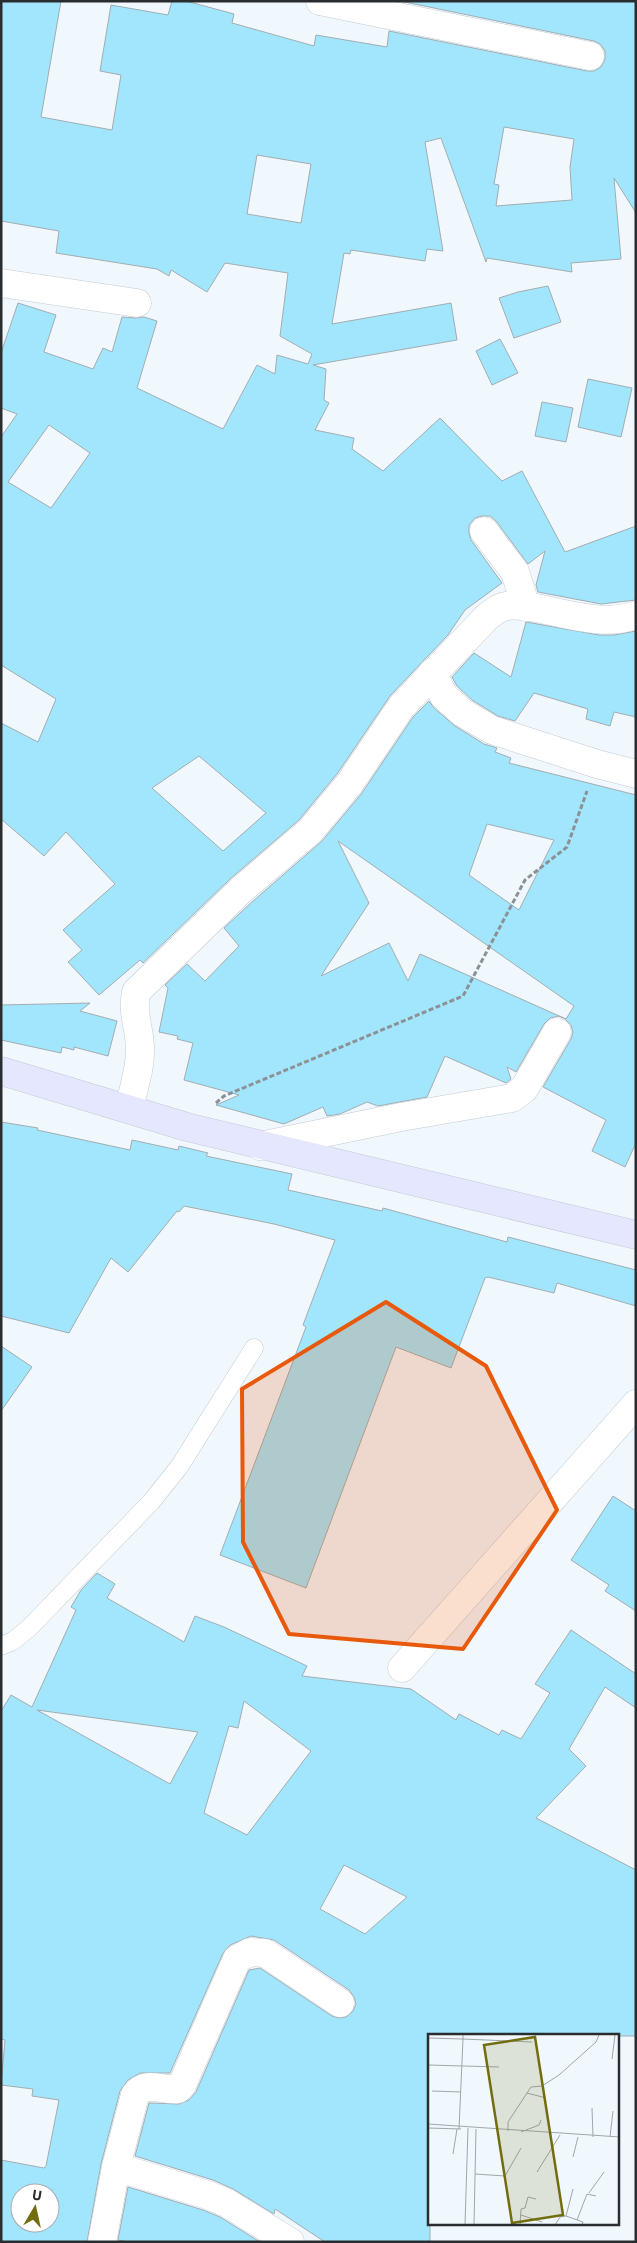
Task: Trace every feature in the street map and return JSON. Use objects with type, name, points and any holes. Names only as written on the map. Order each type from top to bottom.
[{"type":"street","points":[[320,1],[364,5],[590,56]]},
{"type":"street","points":[[1,283],[137,303]]},
{"type":"street","points":[[484,531],[515,572],[526,607]]},
{"type":"street","points":[[129,1109],[138,1069],[140,1047],[134,1014],[136,992],[241,890],[310,831],[350,783],[401,707],[496,609],[508,606],[526,607],[618,620],[636,615]]},
{"type":"street","points":[[432,673],[444,696],[463,713],[492,730],[597,764],[636,774]]},
{"type":"street","points":[[260,1146],[401,1117],[512,1098],[524,1089],[557,1032]]},
{"type":"street","points":[[1,1071],[187,1127],[260,1146],[636,1235]]},
{"type":"street","points":[[402,1668],[636,1404]]},
{"type":"street","points":[[102,2242],[116,2167],[136,2095],[142,2087],[147,2086],[168,2090],[178,2089],[182,2085],[232,1968],[244,1954],[257,1951],[265,1952],[340,2003]]},
{"type":"street","points":[[116,2167],[227,2203],[290,2242]]},
{"type":"lane","points":[[1,1646],[13,1642],[29,1628],[151,1502],[179,1467],[254,1348]]},
{"type":"path","points":[[187,1127],[224,1096],[463,996],[525,880],[568,847],[597,764]]},
{"type":"highlighted area","points":[[386,1302],[486,1366],[557,1510],[463,1649],[289,1634],[243,1542],[242,1389]]},
{"type":"building","points":[[1,1],[61,1],[41,117],[112,130],[121,75],[100,71],[111,5],[168,15],[172,1],[186,1],[234,14],[232,23],[314,46],[316,35],[387,47],[389,31],[594,71],[601,67],[605,59],[605,51],[600,44],[594,41],[400,1],[636,1],[636,213],[614,178],[621,259],[571,263],[572,272],[487,258],[486,262],[441,138],[425,142],[443,251],[427,249],[425,261],[351,250],[350,254],[344,253],[332,324],[451,303],[457,340],[313,365],[326,369],[324,400],[329,403],[315,430],[354,438],[352,449],[383,471],[440,418],[502,481],[522,471],[565,552],[636,526],[636,600],[601,604],[538,592],[536,585],[545,551],[528,564],[496,521],[490,516],[475,518],[469,525],[471,540],[502,583],[465,610],[448,635],[390,696],[337,774],[299,820],[230,879],[143,963],[140,960],[99,995],[68,962],[82,950],[63,930],[115,884],[66,832],[44,856],[1,819],[1,723],[38,742],[56,699],[1,665],[1,437],[17,414],[1,408],[1,353],[18,303],[56,315],[44,352],[93,369],[103,348],[112,352],[122,317],[144,317],[157,321],[137,388],[223,429],[257,365],[275,374],[277,355],[308,364],[312,354],[280,336],[288,273],[225,263],[207,292],[171,270],[169,276],[157,269],[56,253],[59,231],[1,221]],"holes":[[[504,127],[574,139],[570,167],[572,200],[496,206],[499,185],[494,184]],[[257,155],[311,164],[301,223],[247,214]],[[49,425],[90,453],[51,508],[8,482]],[[199,756],[266,813],[223,851],[152,788]]]},
{"type":"building","points":[[548,286],[561,322],[514,338],[499,298]]},
{"type":"building","points":[[500,339],[518,373],[492,385],[476,351]]},
{"type":"building","points":[[588,379],[632,388],[621,437],[578,427]]},
{"type":"building","points":[[542,402],[573,408],[566,442],[535,436]]},
{"type":"building","points":[[526,622],[599,635],[614,635],[636,631],[636,717],[614,712],[610,726],[586,719],[588,709],[534,693],[515,721],[498,716],[472,700],[457,686],[452,677],[474,653],[511,677]]},
{"type":"building","points":[[429,701],[434,708],[455,726],[484,744],[497,748],[495,752],[511,758],[509,763],[636,795],[636,1143],[625,1167],[592,1151],[606,1120],[543,1087],[571,1039],[573,1032],[571,1025],[564,1018],[566,1019],[574,1006],[338,841],[369,903],[321,976],[389,943],[408,981],[420,954],[563,1018],[558,1016],[550,1018],[544,1024],[516,1072],[507,1067],[511,1079],[506,1083],[445,1056],[427,1097],[378,1106],[367,1102],[340,1114],[327,1116],[323,1107],[284,1124],[216,1105],[239,1095],[184,1080],[193,1043],[177,1039],[178,1036],[159,1032],[168,988],[165,985],[187,964],[205,981],[239,946],[224,928],[322,841],[362,793],[413,717]],"holes":[[[487,824],[554,840],[519,910],[469,875]]]},
{"type":"building","points":[[90,1003],[80,1011],[117,1021],[108,1056],[74,1047],[74,1050],[62,1047],[61,1053],[1,1040],[1,1005]]},
{"type":"building","points":[[1,1122],[38,1128],[37,1130],[130,1150],[132,1140],[178,1150],[179,1146],[208,1153],[206,1156],[292,1174],[288,1190],[382,1211],[383,1208],[507,1242],[508,1237],[636,1270],[636,1306],[557,1283],[554,1293],[488,1277],[485,1278],[451,1368],[396,1347],[306,1588],[220,1555],[306,1327],[303,1325],[335,1240],[274,1224],[184,1206],[179,1212],[177,1211],[128,1272],[111,1258],[69,1333],[1,1316]]},
{"type":"building","points":[[1,1346],[32,1367],[1,1411]]},
{"type":"building","points":[[613,1496],[636,1511],[636,1611],[605,1591],[609,1585],[571,1560]]},
{"type":"building","points":[[97,1573],[115,1584],[107,1598],[184,1642],[195,1616],[224,1627],[307,1666],[302,1676],[411,1689],[456,1720],[459,1714],[499,1735],[502,1730],[521,1739],[550,1693],[535,1684],[571,1630],[636,1674],[636,1708],[605,1687],[569,1749],[586,1766],[536,1818],[636,1870],[636,2036],[620,2036],[620,2034],[428,2034],[428,2226],[430,2226],[430,2242],[325,2242],[275,2209],[274,2214],[233,2189],[213,2180],[135,2156],[149,2103],[179,2104],[189,2100],[196,2092],[249,1970],[260,1968],[332,2016],[346,2017],[353,2011],[356,2004],[349,1990],[274,1940],[251,1936],[230,1945],[223,1953],[170,2073],[140,2073],[128,2080],[120,2091],[101,2164],[87,2242],[1,2242],[1,2160],[44,2168],[46,2166],[59,2100],[32,2096],[33,2089],[1,2085],[5,2040],[1,2039],[1,1711],[11,1695],[32,1707],[76,1610],[71,1607],[81,1590]],"holes":[[[244,1701],[311,1751],[247,1835],[204,1813],[229,1726],[238,1728]],[[37,1710],[198,1732],[170,1784]],[[344,1865],[407,1897],[365,1934],[320,1909]]]},
{"type":"building","points":[[128,2187],[220,2217],[260,2242],[129,2242],[118,2240]]}]
